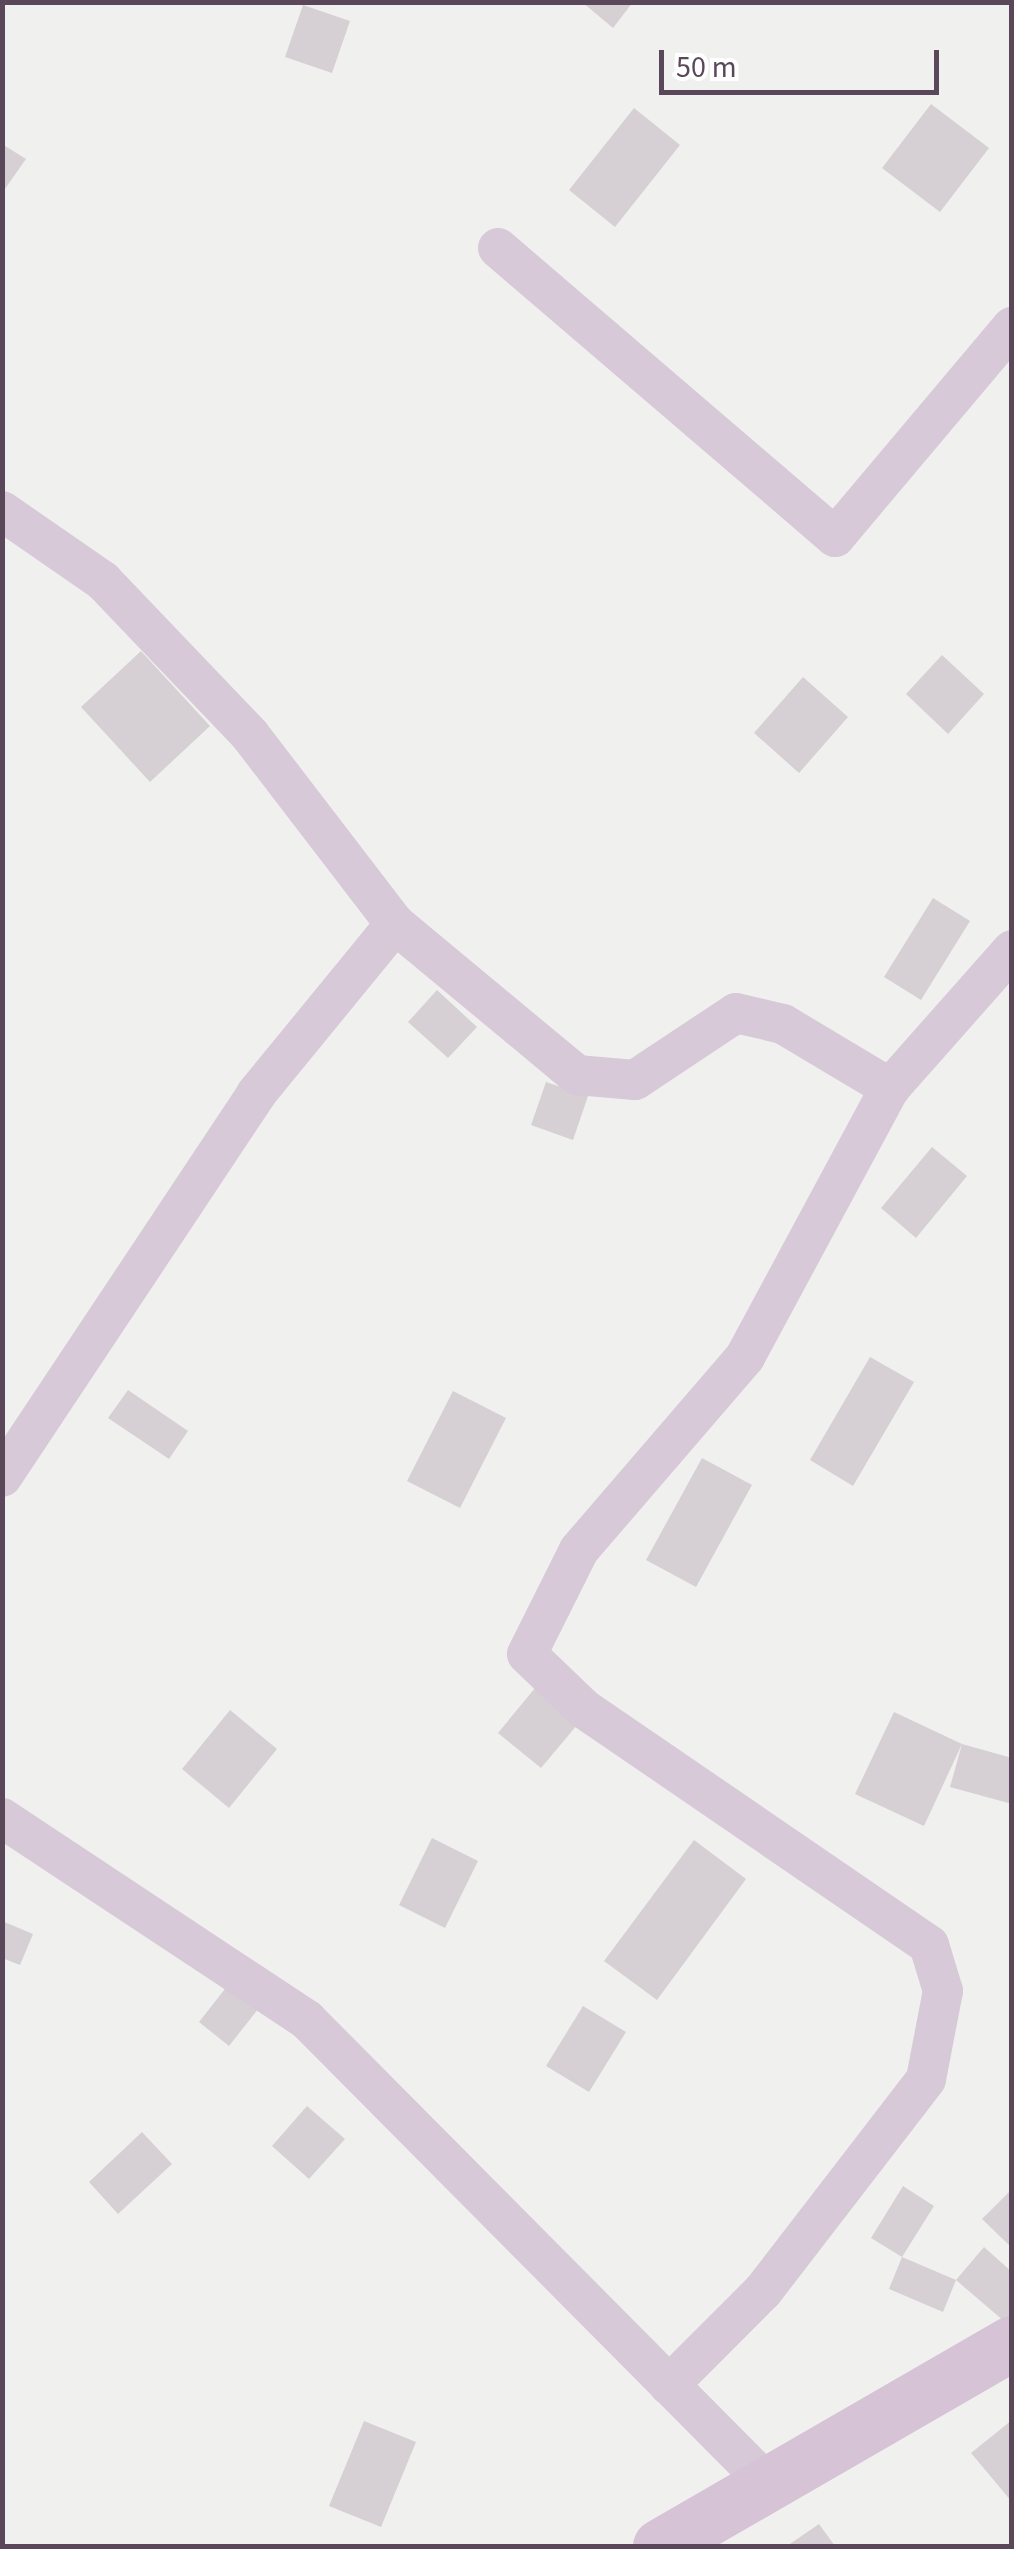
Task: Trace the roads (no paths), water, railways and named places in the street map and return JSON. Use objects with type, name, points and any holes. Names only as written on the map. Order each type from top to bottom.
[{"type":"main road","points":[[660,2546],[1012,2343]]},
{"type":"street","points":[[498,248],[835,537],[1012,327]]},
{"type":"street","points":[[2,511],[103,581],[236,721],[396,924],[577,1075],[634,1080],[736,1013],[783,1024],[890,1088]]},
{"type":"street","points":[[2,1477],[256,1094],[396,924]]},
{"type":"street","points":[[669,2385],[763,2292],[926,2079],[943,1991],[929,1944],[582,1707],[527,1654],[580,1550],[745,1357],[890,1088],[1012,950]]},
{"type":"street","points":[[2,1818],[307,2020],[769,2485]]}]
